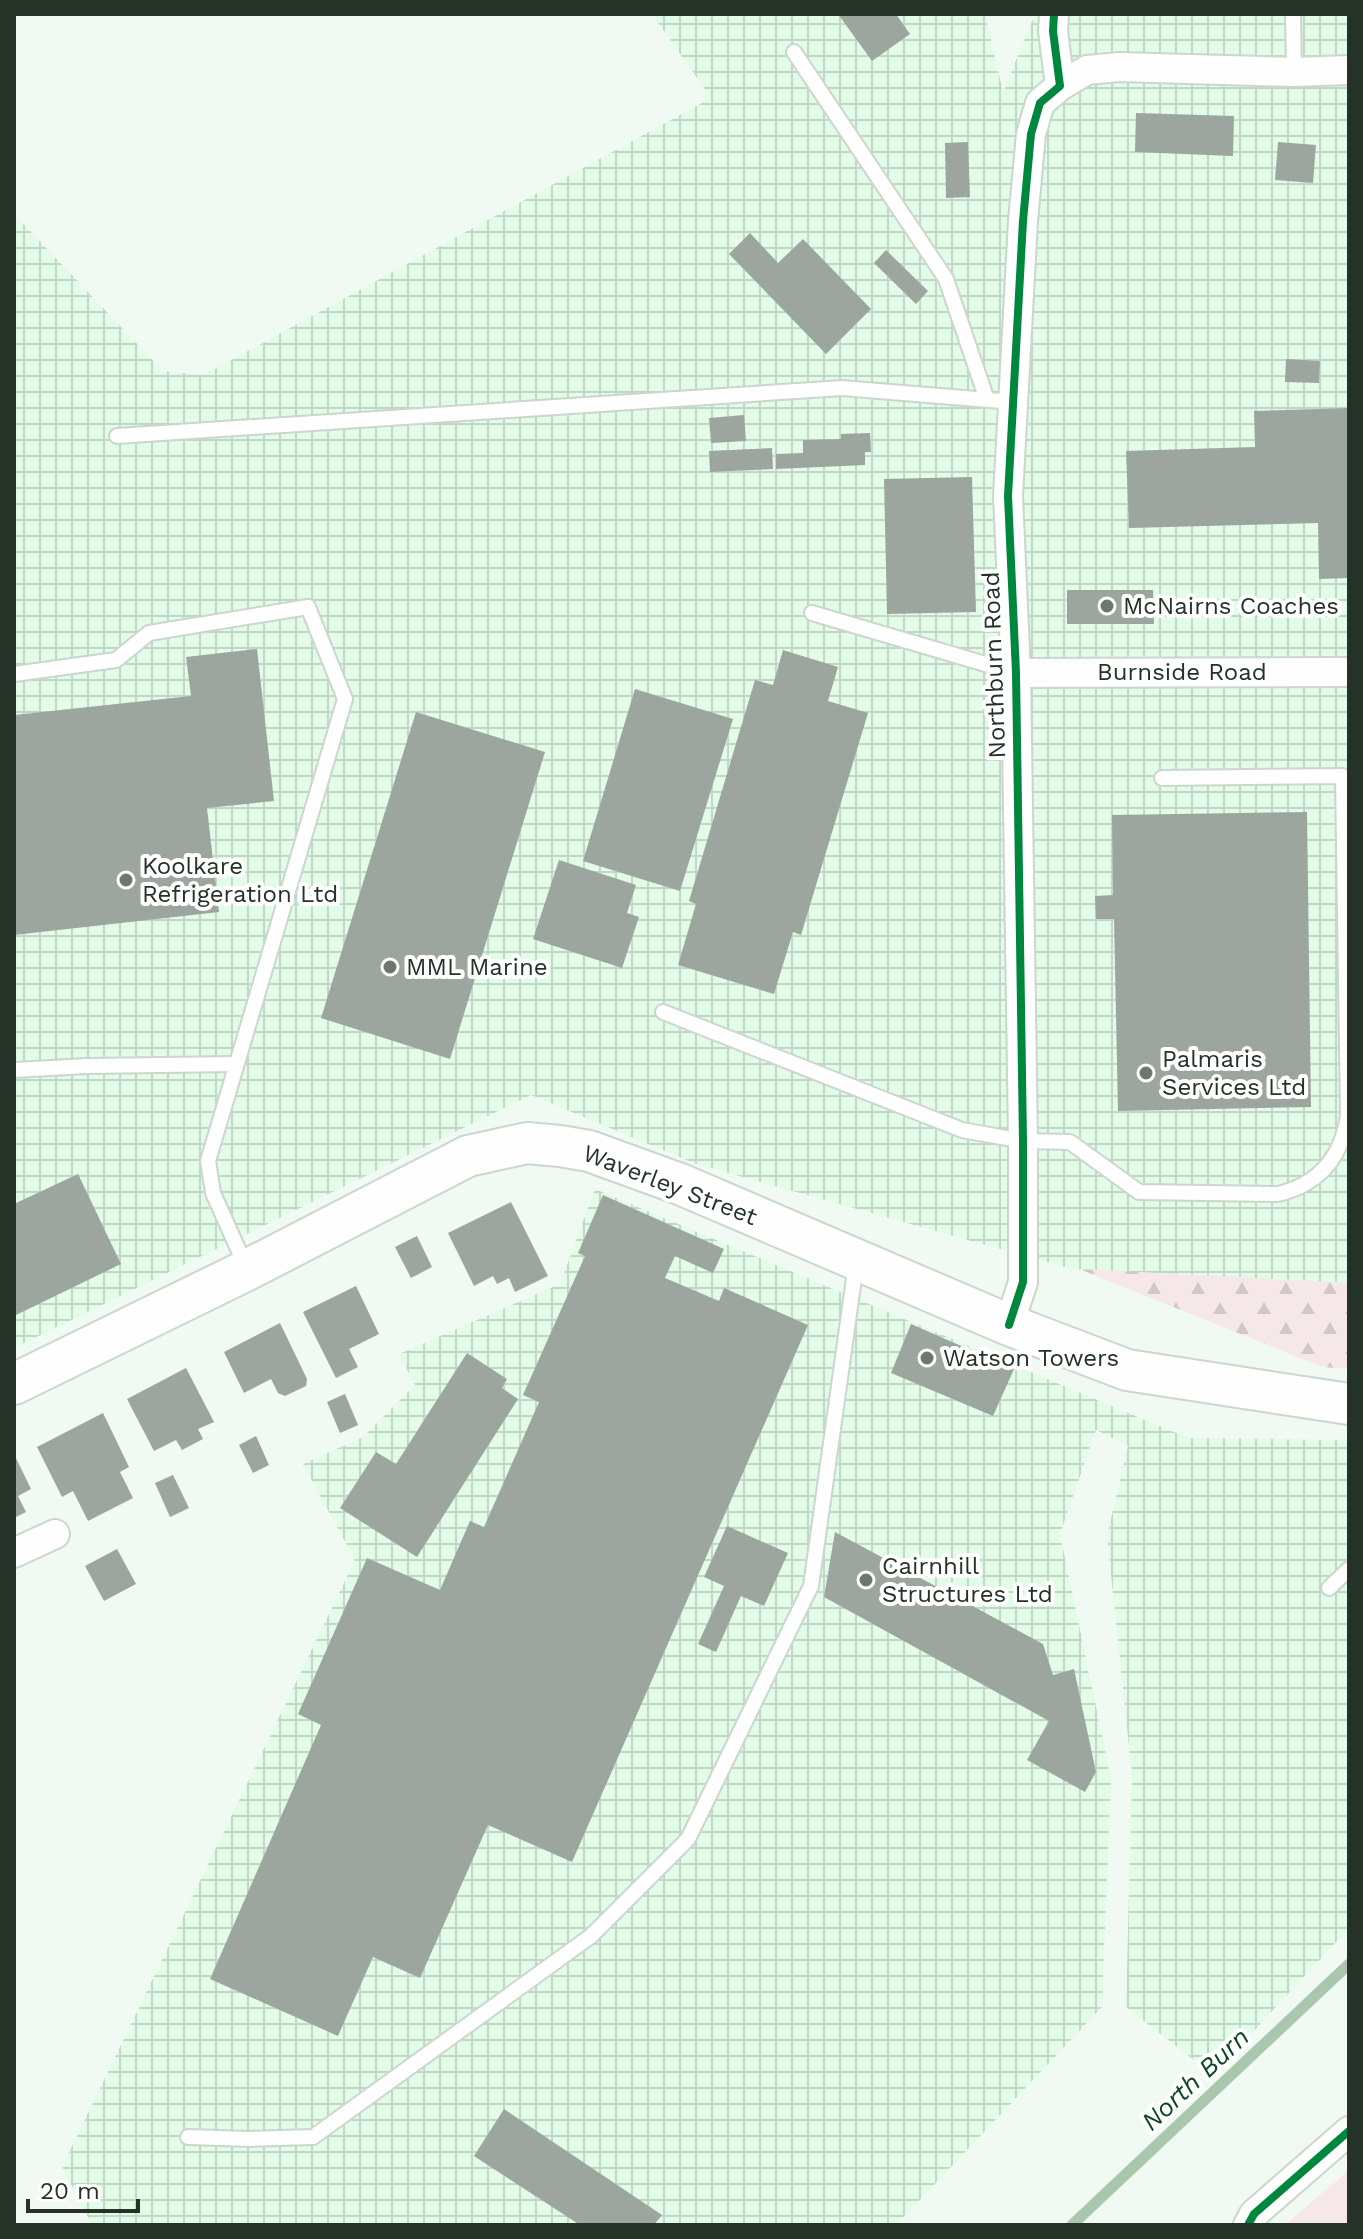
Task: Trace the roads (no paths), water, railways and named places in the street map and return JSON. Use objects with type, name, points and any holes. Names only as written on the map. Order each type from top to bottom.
[{"type":"main road","name":"Waverley Street","points":[[14,1384],[247,1270],[468,1156],[527,1143],[589,1151],[680,1184],[1009,1325],[1127,1370],[1349,1404]]},
{"type":"street","points":[[1054,14],[1053,31],[1060,86]]},
{"type":"street","name":"Northburn Road","points":[[1009,1325],[1023,1282],[1023,1141],[1016,673],[1008,496],[1000,401],[1031,134],[1040,103],[1060,86],[1087,70],[1119,67],[1294,72],[1349,70]]},
{"type":"street","name":"Burnside Road","points":[[1016,673],[1349,672]]},
{"type":"street","points":[[14,1553],[55,1534]]},
{"type":"street","points":[[1248,2225],[1254,2214],[1349,2131]]},
{"type":"lane","points":[[1293,14],[1294,72]]},
{"type":"lane","points":[[117,436],[842,388],[1000,401],[946,279],[794,52]]},
{"type":"lane","points":[[14,674],[116,660],[149,633],[308,607],[345,699],[208,1161],[213,1193],[247,1270]]},
{"type":"lane","points":[[812,613],[1016,673]]},
{"type":"lane","points":[[663,1012],[962,1130],[1023,1141],[1070,1142],[1139,1192],[1278,1194],[1293,1191],[1327,1167],[1340,1148],[1348,1115],[1343,776],[1162,778]]},
{"type":"lane","points":[[14,1070],[236,1064]]},
{"type":"lane","points":[[188,2137],[313,2137],[591,1936],[688,1839],[811,1586],[857,1260]]},
{"type":"lane","points":[[1329,1588],[1349,1569]]},
{"type":"waterway","name":"North Burn","points":[[1072,2225],[1349,1964]]},
{"type":"place","name":"McNairns Coaches","points":[[1107,606]]},
{"type":"place","name":"Koolkare Refrigeration Ltd","points":[[126,880]]},
{"type":"place","name":"MML Marine","points":[[390,967]]},
{"type":"place","name":"Palmaris Services Ltd","points":[[1146,1073]]},
{"type":"place","name":"Watson Towers","points":[[927,1358]]},
{"type":"place","name":"Cairnhill Structures Ltd","points":[[866,1580]]}]
